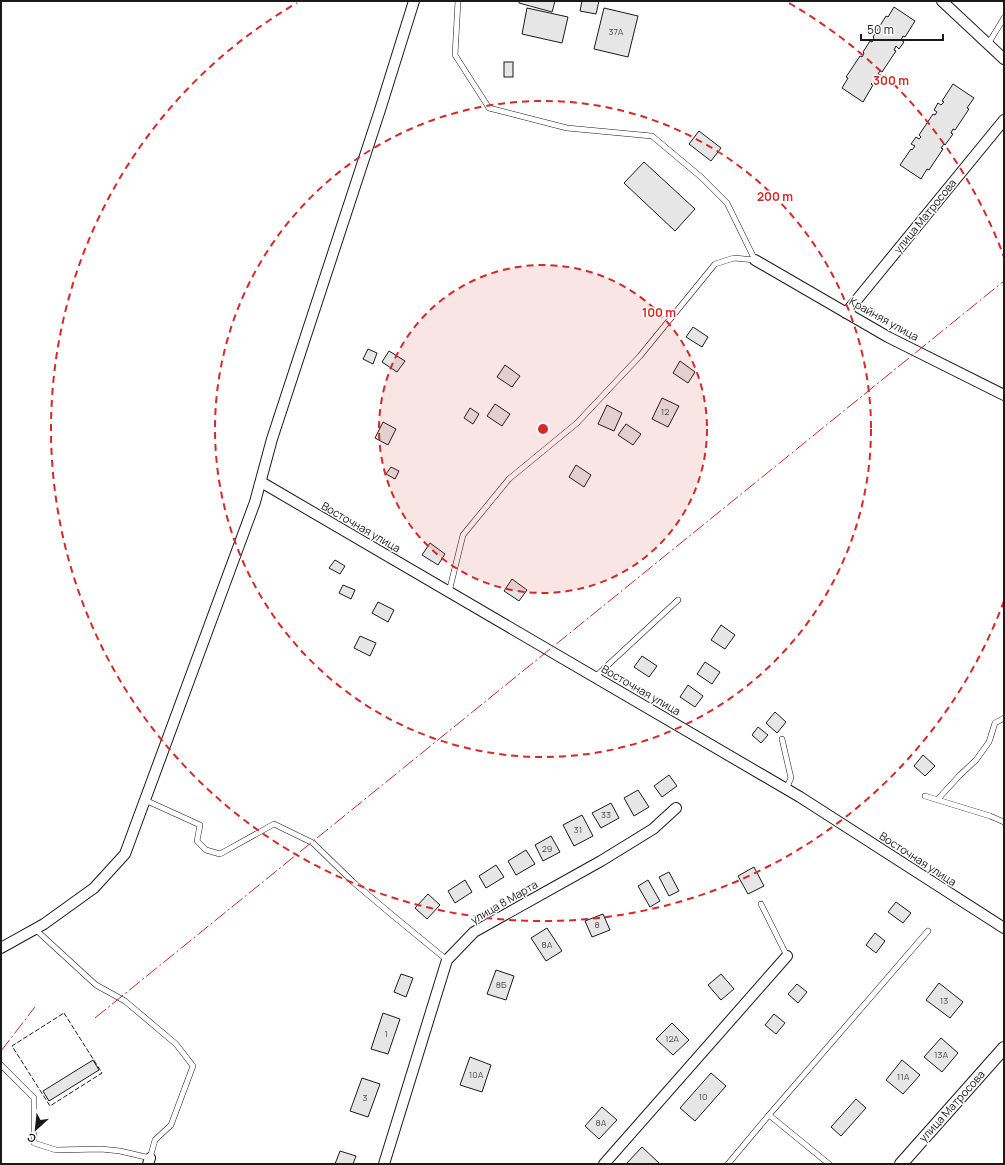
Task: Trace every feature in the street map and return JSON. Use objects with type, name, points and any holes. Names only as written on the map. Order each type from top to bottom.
[{"type":"street","points":[[1,948],[35,930],[94,888],[125,854],[255,502],[272,439],[378,118],[414,1]]},
{"type":"street","points":[[942,1],[1004,59]]},
{"type":"street","name":"улица Матросова","points":[[846,313],[1004,120]]},
{"type":"street","name":"Крайняя улица","points":[[755,260],[888,337],[1004,394]]},
{"type":"street","name":"Восточная улица","points":[[261,482],[786,789],[1004,928]]},
{"type":"street","name":"улица 8 Марта","points":[[384,1164],[447,960],[474,932],[601,861],[653,829],[676,808]]},
{"type":"street","points":[[604,1164],[787,956]]},
{"type":"street","name":"улица Матросова","points":[[901,1164],[1004,1048]]},
{"type":"lane","points":[[458,1],[455,55],[489,108],[567,128],[652,136],[701,177],[727,203],[755,260]]},
{"type":"lane","points":[[988,44],[1004,18]]},
{"type":"lane","points":[[449,592],[463,535],[509,479],[577,423],[640,356],[715,264],[734,258],[755,260]]},
{"type":"lane","points":[[594,677],[678,600]]},
{"type":"lane","points":[[938,799],[976,760],[989,742],[995,723],[1004,718]]},
{"type":"lane","points":[[782,739],[791,778],[786,789]]},
{"type":"lane","points":[[925,796],[990,816],[1004,822]]},
{"type":"lane","points":[[144,800],[200,825],[197,841],[206,850],[220,854],[274,824],[312,843],[375,900],[447,960]]},
{"type":"lane","points":[[761,904],[787,956]]},
{"type":"lane","points":[[1,1065],[34,1098],[34,1143],[56,1150],[101,1149],[120,1151],[149,1161],[155,1140],[171,1125],[193,1066],[176,1044],[125,1001],[96,985],[35,930]]},
{"type":"lane","points":[[728,1164],[928,931]]},
{"type":"lane","points":[[769,1115],[829,1164]]},
{"type":"building","points":[[519,1],[555,1],[552,12],[519,3]]},
{"type":"building","points":[[582,1],[599,1],[596,14],[580,11]]},
{"type":"building","points":[[894,7],[915,21],[905,37],[903,36],[901,40],[904,42],[899,49],[896,46],[894,50],[896,51],[882,72],[880,71],[878,74],[882,76],[877,83],[874,81],[871,84],[873,85],[863,102],[842,88],[848,78],[846,77],[860,56],[862,57],[863,52],[870,41],[872,42],[873,37],[886,16],[888,17]]},
{"type":"building","points":[[527,8],[568,17],[562,43],[522,34]]},
{"type":"building","points":[[604,8],[638,16],[628,57],[594,49]]},
{"type":"building","points":[[504,62],[513,62],[513,77],[504,77]]},
{"type":"building","points":[[953,84],[974,98],[967,108],[969,109],[955,130],[953,129],[951,133],[953,134],[941,148],[943,149],[921,179],[900,165],[911,149],[912,150],[915,146],[911,144],[916,137],[919,139],[921,137],[919,135],[933,114],[935,115],[937,112],[934,110],[938,103],[941,105],[944,102],[942,101]]},
{"type":"building","points":[[699,131],[721,148],[711,161],[689,144]]},
{"type":"building","points":[[644,162],[695,209],[675,231],[624,183]]},
{"type":"building","points":[[693,327],[708,337],[702,347],[686,337]]},
{"type":"building","points":[[368,349],[377,353],[373,364],[363,359]]},
{"type":"building","points":[[389,351],[405,361],[397,372],[382,362]]},
{"type":"building","points":[[680,361],[695,372],[688,383],[673,373]]},
{"type":"building","points":[[505,365],[520,376],[512,387],[497,377]]},
{"type":"building","points":[[662,398],[679,406],[668,427],[652,419]]},
{"type":"building","points":[[495,404],[510,414],[502,426],[487,416]]},
{"type":"building","points":[[607,405],[622,413],[614,431],[598,424]]},
{"type":"building","points":[[470,408],[479,414],[473,424],[464,418]]},
{"type":"building","points":[[383,422],[396,429],[388,445],[375,438]]},
{"type":"building","points":[[626,424],[641,434],[633,445],[618,435]]},
{"type":"building","points":[[576,465],[591,475],[584,487],[569,477]]},
{"type":"building","points":[[391,467],[399,471],[395,479],[386,474]]},
{"type":"building","points":[[430,543],[445,554],[438,565],[422,555]]},
{"type":"building","points":[[335,560],[345,566],[340,574],[329,568]]},
{"type":"building","points":[[512,579],[527,590],[519,601],[504,591]]},
{"type":"building","points":[[343,585],[355,590],[351,599],[339,593]]},
{"type":"building","points":[[378,602],[394,610],[388,622],[372,613]]},
{"type":"building","points":[[721,625],[735,635],[725,649],[711,640]]},
{"type":"building","points":[[360,636],[376,643],[370,656],[354,648]]},
{"type":"building","points":[[642,656],[657,666],[649,677],[634,667]]},
{"type":"building","points":[[705,662],[720,672],[712,684],[697,674]]},
{"type":"building","points":[[688,685],[703,696],[695,707],[680,697]]},
{"type":"building","points":[[775,712],[786,722],[777,733],[766,723]]},
{"type":"building","points":[[758,727],[768,735],[761,743],[752,735]]},
{"type":"building","points":[[923,755],[935,766],[925,776],[914,766]]},
{"type":"building","points":[[669,775],[677,786],[662,797],[654,786]]},
{"type":"building","points":[[638,790],[649,807],[634,816],[624,798]]},
{"type":"building","points":[[611,803],[619,818],[601,828],[592,813]]},
{"type":"building","points":[[582,815],[593,836],[574,846],[563,825]]},
{"type":"building","points":[[551,836],[560,852],[543,861],[535,845]]},
{"type":"building","points":[[526,850],[535,864],[516,875],[508,861]]},
{"type":"building","points":[[496,865],[504,877],[486,888],[479,876]]},
{"type":"building","points":[[754,867],[764,886],[748,894],[738,876]]},
{"type":"building","points":[[669,872],[679,891],[669,896],[659,877]]},
{"type":"building","points":[[465,880],[472,892],[455,903],[448,891]]},
{"type":"building","points":[[648,880],[660,901],[650,907],[638,886]]},
{"type":"building","points":[[428,894],[440,905],[427,919],[415,908]]},
{"type":"building","points":[[896,902],[911,913],[903,923],[888,912]]},
{"type":"building","points":[[603,914],[610,930],[592,937],[585,921]]},
{"type":"building","points":[[547,928],[562,951],[546,961],[531,938]]},
{"type":"building","points":[[875,933],[885,941],[876,953],[866,945]]},
{"type":"building","points":[[496,970],[514,976],[506,1000],[487,994]]},
{"type":"building","points":[[401,974],[413,978],[406,997],[394,992]]},
{"type":"building","points":[[721,974],[734,989],[721,1000],[708,985]]},
{"type":"building","points":[[939,983],[963,1002],[950,1018],[926,1000]]},
{"type":"building","points":[[797,984],[807,992],[798,1003],[788,994]]},
{"type":"building","points":[[383,1013],[400,1019],[388,1054],[371,1049]]},
{"type":"building","points":[[774,1014],[785,1023],[776,1034],[765,1025]]},
{"type":"building","points":[[672,1023],[689,1040],[673,1055],[656,1039]]},
{"type":"building","points":[[941,1038],[958,1053],[942,1072],[924,1057]]},
{"type":"building","points":[[470,1057],[491,1065],[482,1092],[460,1085]]},
{"type":"building","points":[[93,1060],[99,1070],[49,1101],[43,1091]]},
{"type":"building","points":[[902,1060],[920,1075],[903,1094],[886,1080]]},
{"type":"building","points":[[711,1073],[726,1086],[695,1121],[680,1108]]},
{"type":"building","points":[[362,1078],[380,1084],[368,1117],[350,1111]]},
{"type":"building","points":[[856,1099],[866,1108],[841,1136],[831,1127]]},
{"type":"building","points":[[602,1107],[617,1120],[599,1139],[585,1126]]},
{"type":"building","points":[[642,1147],[659,1163],[626,1164]]},
{"type":"building","points":[[340,1151],[356,1156],[353,1164],[335,1164]]},
{"type":"fence","points":[[64,1013],[102,1073],[50,1106],[12,1046],[64,1013]]},
{"type":"power","points":[[95,1018],[1004,281]]},
{"type":"power","points":[[1,1051],[35,1007]]}]
